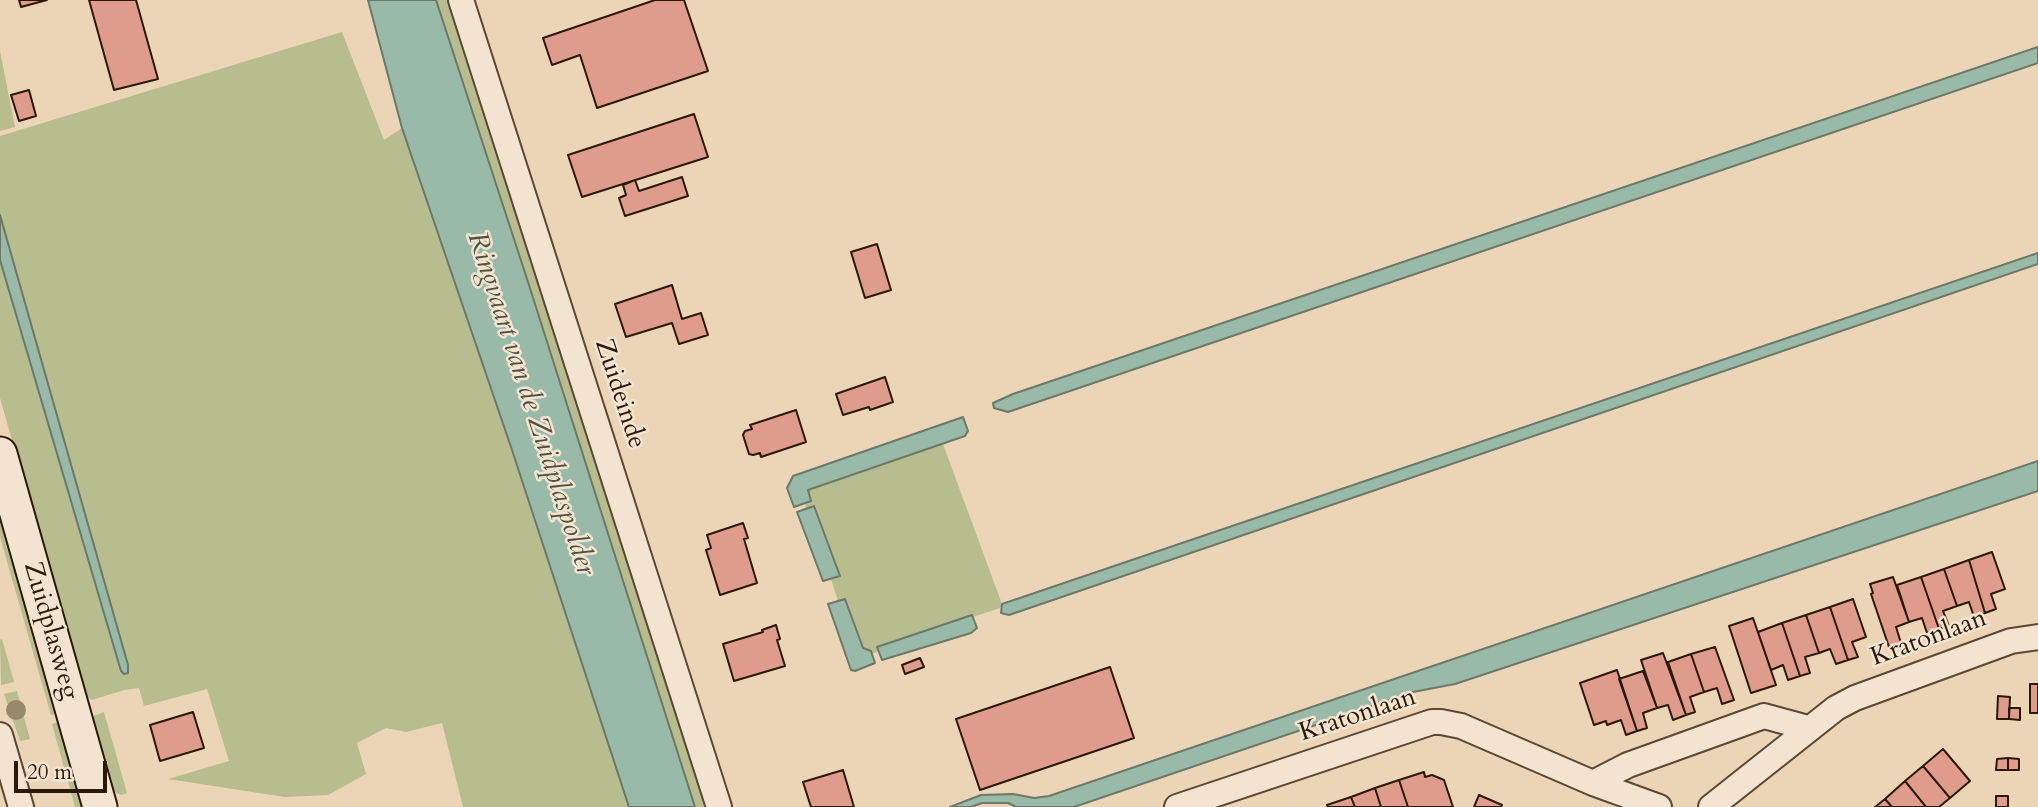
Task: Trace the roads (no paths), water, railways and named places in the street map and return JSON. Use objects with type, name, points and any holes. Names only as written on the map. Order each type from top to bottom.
[{"type":"main road","name":"Zuidplasweg","points":[[0,454],[100,807]]},
{"type":"street","name":"Zuideinde","points":[[461,0],[719,807]]},
{"type":"street","name":"Kratonlaan","points":[[1711,807],[1808,727],[1855,698],[2011,641],[2038,637]]},
{"type":"street","points":[[1593,783],[1628,765],[1764,716],[1808,727]]},
{"type":"street","name":"Kratonlaan","points":[[1178,807],[1433,722],[1461,726],[1593,783],[1659,807]]},
{"type":"street","points":[[0,736],[22,807]]},
{"type":"water","name":"Ringvaart van de Zuidplaspolder","points":[[368,0],[436,0],[695,807],[629,807],[511,447],[402,128]]},
{"type":"water","points":[[2038,47],[2038,63],[1008,412],[994,408],[993,403],[1013,394]]},
{"type":"water","points":[[0,215],[128,665],[128,673],[121,671],[0,260]]},
{"type":"water","points":[[2038,253],[2038,264],[1009,615],[1001,613],[1002,604]]},
{"type":"water","points":[[963,417],[968,431],[965,436],[808,490],[811,501],[794,507],[787,488],[793,476]]},
{"type":"water","points":[[2038,461],[2038,491],[1455,684],[1413,692],[1074,807],[1016,807],[1008,803],[982,803],[971,807],[950,807],[981,795],[1013,794],[1034,798],[1049,796]]},
{"type":"water","points":[[814,506],[840,576],[823,581],[797,512]]},
{"type":"water","points":[[845,599],[863,648],[871,651],[875,663],[855,671],[851,670],[828,604]]},
{"type":"water","points":[[972,615],[977,628],[971,633],[882,660],[877,647]]}]
